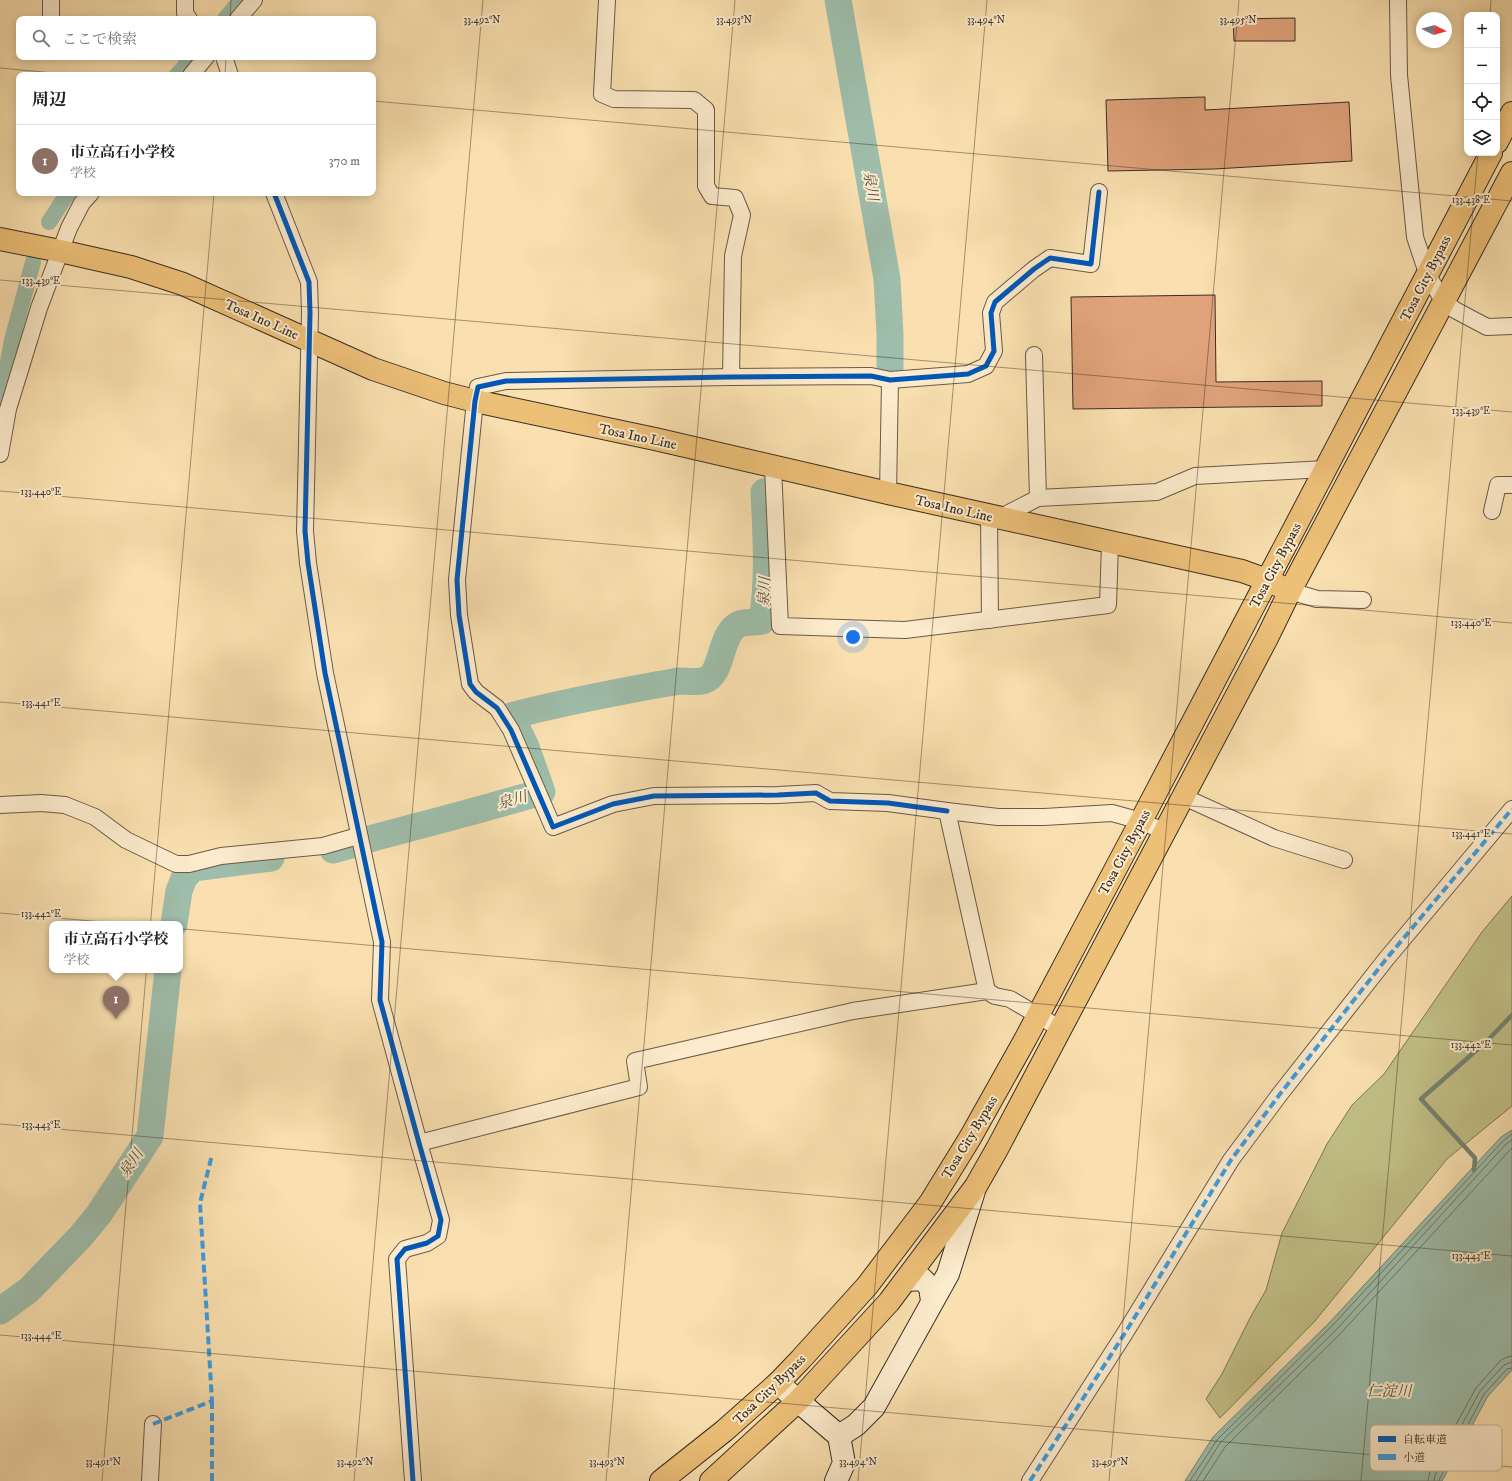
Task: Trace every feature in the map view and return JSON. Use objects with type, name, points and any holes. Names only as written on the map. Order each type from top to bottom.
[{"type":"main road","points":[[1500,136],[1512,113]]},
{"type":"main road","name":"Tosa City Bypass","points":[[661,1481],[724,1431],[801,1359],[867,1286],[930,1203],[970,1138],[1037,1016],[1428,276],[1489,156]]},
{"type":"main road","name":"Tosa City Bypass","points":[[711,1481],[798,1401],[889,1302],[976,1186],[1184,797],[1290,591],[1512,173]]},
{"type":"main road","name":"Tosa Ino Line","points":[[0,239],[131,267],[183,284],[373,369],[444,393],[475,401],[655,439],[1110,543],[1242,571],[1267,580],[1290,591]]},
{"type":"main road","points":[[839,1436],[856,1425],[874,1407],[948,1274],[976,1186]]},
{"type":"main road","points":[[906,1280],[922,1279],[930,1287],[932,1301]]},
{"type":"main road","points":[[778,1382],[839,1436],[844,1463],[836,1481]]},
{"type":"street","points":[[51,0],[51,16]]},
{"type":"street","points":[[186,0],[185,13],[187,16]]},
{"type":"street","points":[[241,16],[254,0]]},
{"type":"street","points":[[607,0],[602,94],[614,99],[694,100],[706,110],[706,186],[712,196],[735,198],[742,215],[733,256],[731,377]]},
{"type":"street","points":[[1398,0],[1399,75],[1415,237],[1428,276],[1444,302],[1455,310],[1487,327],[1512,326]]},
{"type":"street","points":[[194,72],[204,60]]},
{"type":"street","points":[[225,60],[229,72]]},
{"type":"street","points":[[1099,192],[1092,264],[1050,258],[1034,269],[995,302],[991,313],[994,351],[986,366],[968,374],[890,380],[871,376],[506,381],[478,387],[475,401],[457,580],[459,615],[470,684],[476,692],[497,708],[511,730],[553,827],[613,804],[654,796],[778,795],[816,793],[830,801],[888,803],[998,817],[1044,817],[1112,813],[1141,821],[1165,832]]},
{"type":"street","points":[[0,449],[8,409],[39,308],[69,228],[82,203],[88,196]]},
{"type":"street","points":[[275,196],[309,282],[305,537],[325,673],[358,836],[382,942],[380,1000],[418,1143],[441,1220],[438,1236],[427,1243],[405,1249],[397,1260],[413,1481]]},
{"type":"street","points":[[1034,355],[1038,498]]},
{"type":"street","points":[[888,493],[890,380]]},
{"type":"street","points":[[773,467],[780,626],[905,630],[1108,605],[1110,543]]},
{"type":"street","points":[[990,620],[994,517],[1038,498],[1158,492],[1195,476],[1325,469]]},
{"type":"street","points":[[1492,511],[1498,485],[1512,485]]},
{"type":"street","points":[[1290,591],[1317,599],[1364,600]]},
{"type":"street","points":[[1184,797],[1274,838],[1344,860]]},
{"type":"street","points":[[0,805],[65,805],[95,818],[126,840],[176,864],[189,864],[221,856],[323,846],[358,836]]},
{"type":"street","points":[[1030,1481],[1125,1333],[1231,1160],[1280,1094],[1386,958],[1512,809]]},
{"type":"street","points":[[947,811],[987,991],[994,996],[1010,999],[1061,1029]]},
{"type":"street","points":[[418,1143],[639,1087],[635,1060],[853,1011],[987,991]]},
{"type":"street","points":[[150,1481],[153,1424]]},
{"type":"shaded area","points":[[1512,896],[1512,1106],[1447,1159],[1315,1321],[1220,1418],[1206,1399],[1222,1374],[1266,1290],[1282,1233],[1327,1144],[1352,1105],[1384,1074],[1482,932]]},
{"type":"water","name":"仁淀川","points":[[1512,1130],[1512,1370],[1488,1396],[1472,1425],[1370,1425],[1370,1471],[1447,1471],[1442,1481],[1185,1481],[1213,1437],[1329,1323],[1501,1137]]},
{"type":"building","points":[[1295,18],[1295,41],[1234,41],[1233,19]]},
{"type":"building","points":[[1205,97],[1205,110],[1349,102],[1352,161],[1214,169],[1108,171],[1106,100]]},
{"type":"building","points":[[1215,295],[1216,382],[1322,381],[1322,406],[1073,409],[1071,297]]},
{"type":"waterway","points":[[228,16],[241,0]]},
{"type":"waterway","name":"泉川","points":[[838,0],[887,279],[890,334],[890,373]]},
{"type":"waterway","points":[[180,72],[190,60]]},
{"type":"waterway","points":[[49,222],[66,196]]},
{"type":"waterway","points":[[0,406],[12,340],[33,262]]},
{"type":"waterway","name":"泉川","points":[[333,850],[542,792],[526,747],[511,716],[601,695],[677,681],[693,682],[705,680],[711,677],[715,671],[731,631],[741,623],[762,621],[766,589],[764,492]]},
{"type":"waterway","name":"泉川","points":[[174,921],[179,891],[184,878],[193,868],[271,858]]},
{"type":"waterway","name":"泉川","points":[[0,1311],[29,1290],[81,1236],[99,1214],[150,1136],[168,973]]},
{"type":"waterway","points":[[1474,1170],[1475,1158],[1421,1099],[1487,1041],[1512,1015]]},
{"type":"marked path","points":[[1030,1481],[1125,1333],[1231,1160],[1280,1094],[1387,958],[1512,809]]},
{"type":"marked path","points":[[153,1424],[212,1401],[200,1203],[212,1155]]},
{"type":"marked path","points":[[212,1401],[212,1481]]},
{"type":"cycle path","points":[[947,811],[888,803],[830,801],[816,793],[778,795],[654,796],[613,804],[553,827],[511,730],[497,708],[476,692],[470,684],[459,615],[457,580],[475,401],[478,387],[506,381],[871,376],[890,380],[968,374],[986,366],[994,351],[991,313],[995,302],[1034,269],[1050,258],[1091,264],[1099,192]]},
{"type":"cycle path","points":[[275,196],[309,282],[310,313],[305,531],[308,563],[325,673],[382,942],[380,1000],[441,1220],[438,1236],[427,1243],[405,1249],[397,1259],[413,1481]]},
{"type":"place","name":"市立高石小学校","points":[[116,1019]]}]
